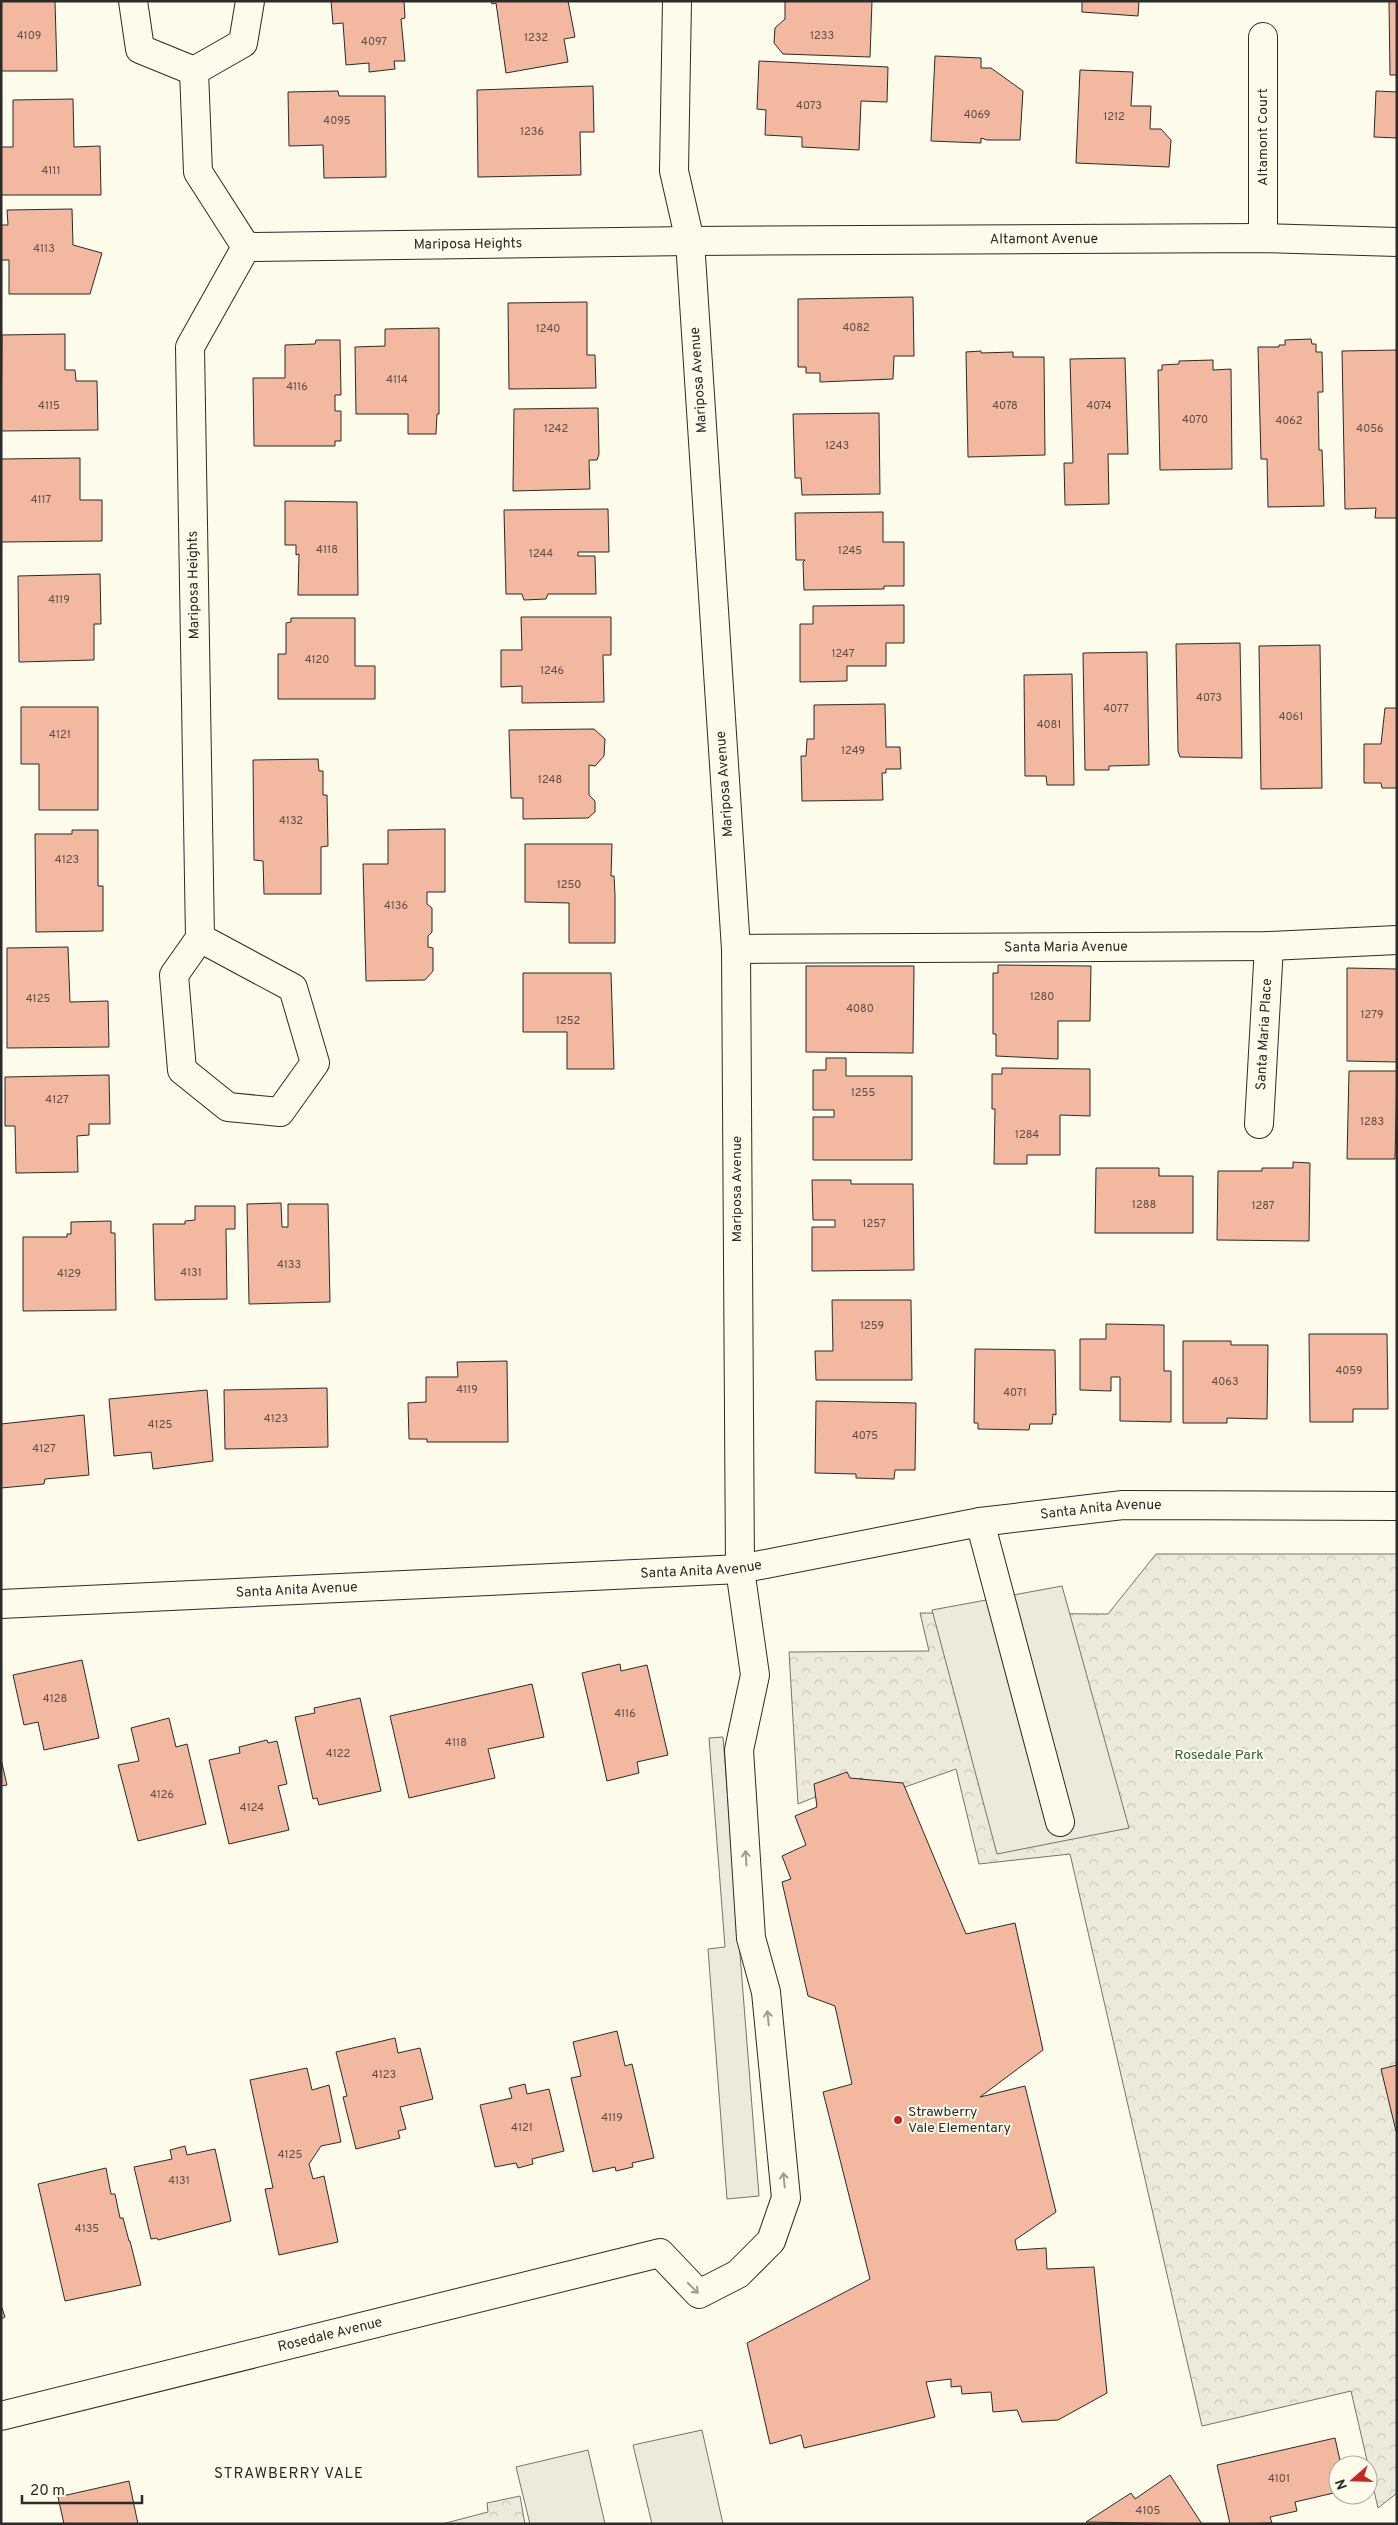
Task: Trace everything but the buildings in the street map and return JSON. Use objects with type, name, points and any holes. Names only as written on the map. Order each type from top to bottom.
[{"type":"street","points":[[133,1],[140,49],[194,71]]},
{"type":"street","points":[[194,71],[243,43],[250,1]]},
{"type":"street","name":"Mariposa Avenue","points":[[660,2253],[699,2294],[738,2274],[771,2241],[786,2198],[766,1992],[751,1938],[739,1750],[755,1675],[740,1569],[736,949],[690,241],[674,171],[677,1]]},
{"type":"street","name":"Altamont Court","points":[[1263,37],[1263,238]]},
{"type":"street","points":[[194,71],[198,172],[246,248]]},
{"type":"street","name":"Altamont Avenue","points":[[690,241],[1263,238],[1397,242]]},
{"type":"street","name":"Mariposa Heights","points":[[200,938],[190,347],[246,248],[690,241]]},
{"type":"street","points":[[200,938],[293,988],[315,1063],[280,1112],[228,1107],[182,1070],[174,975],[200,938]]},
{"type":"street","name":"Santa Maria Avenue","points":[[736,949],[1269,946],[1397,940]]},
{"type":"street","name":"Santa Maria Place","points":[[1259,1124],[1269,946]]},
{"type":"street","name":"Santa Anita Avenue","points":[[1,1604],[740,1569],[980,1522],[1123,1505],[1397,1506]]},
{"type":"street","points":[[980,1522],[1060,1822]]},
{"type":"street","name":"Rosedale Avenue","points":[[1,2416],[660,2253]]},
{"type":"green space","name":"Rosedale Park","points":[[1156,1554],[1397,1554],[1397,2493],[1378,2508],[1378,2455],[1366,2455],[1351,2391],[1202,2426],[1070,1854],[979,1864],[956,1769],[871,1799],[862,1778],[798,1804],[789,1652],[929,1651],[920,1613],[1108,1614]]},
{"type":"green space","points":[[702,2430],[723,2524],[652,2524],[633,2445]]},
{"type":"green space","points":[[588,2450],[605,2524],[530,2524],[516,2467]]},
{"type":"green space","points":[[520,2496],[525,2524],[442,2524],[488,2512],[487,2503]]},
{"type":"shaded area","points":[[1062,1586],[1129,1828],[997,1854],[932,1610]]},
{"type":"shaded area","points":[[723,1737],[759,2196],[727,2199],[708,1949],[725,1947],[709,1738]]},
{"type":"place","name":"Strawberry Vale Elementary","points":[[898,2120]]},
{"type":"district","name":"STRAWBERRY VALE","points":[[289,2474]]}]
